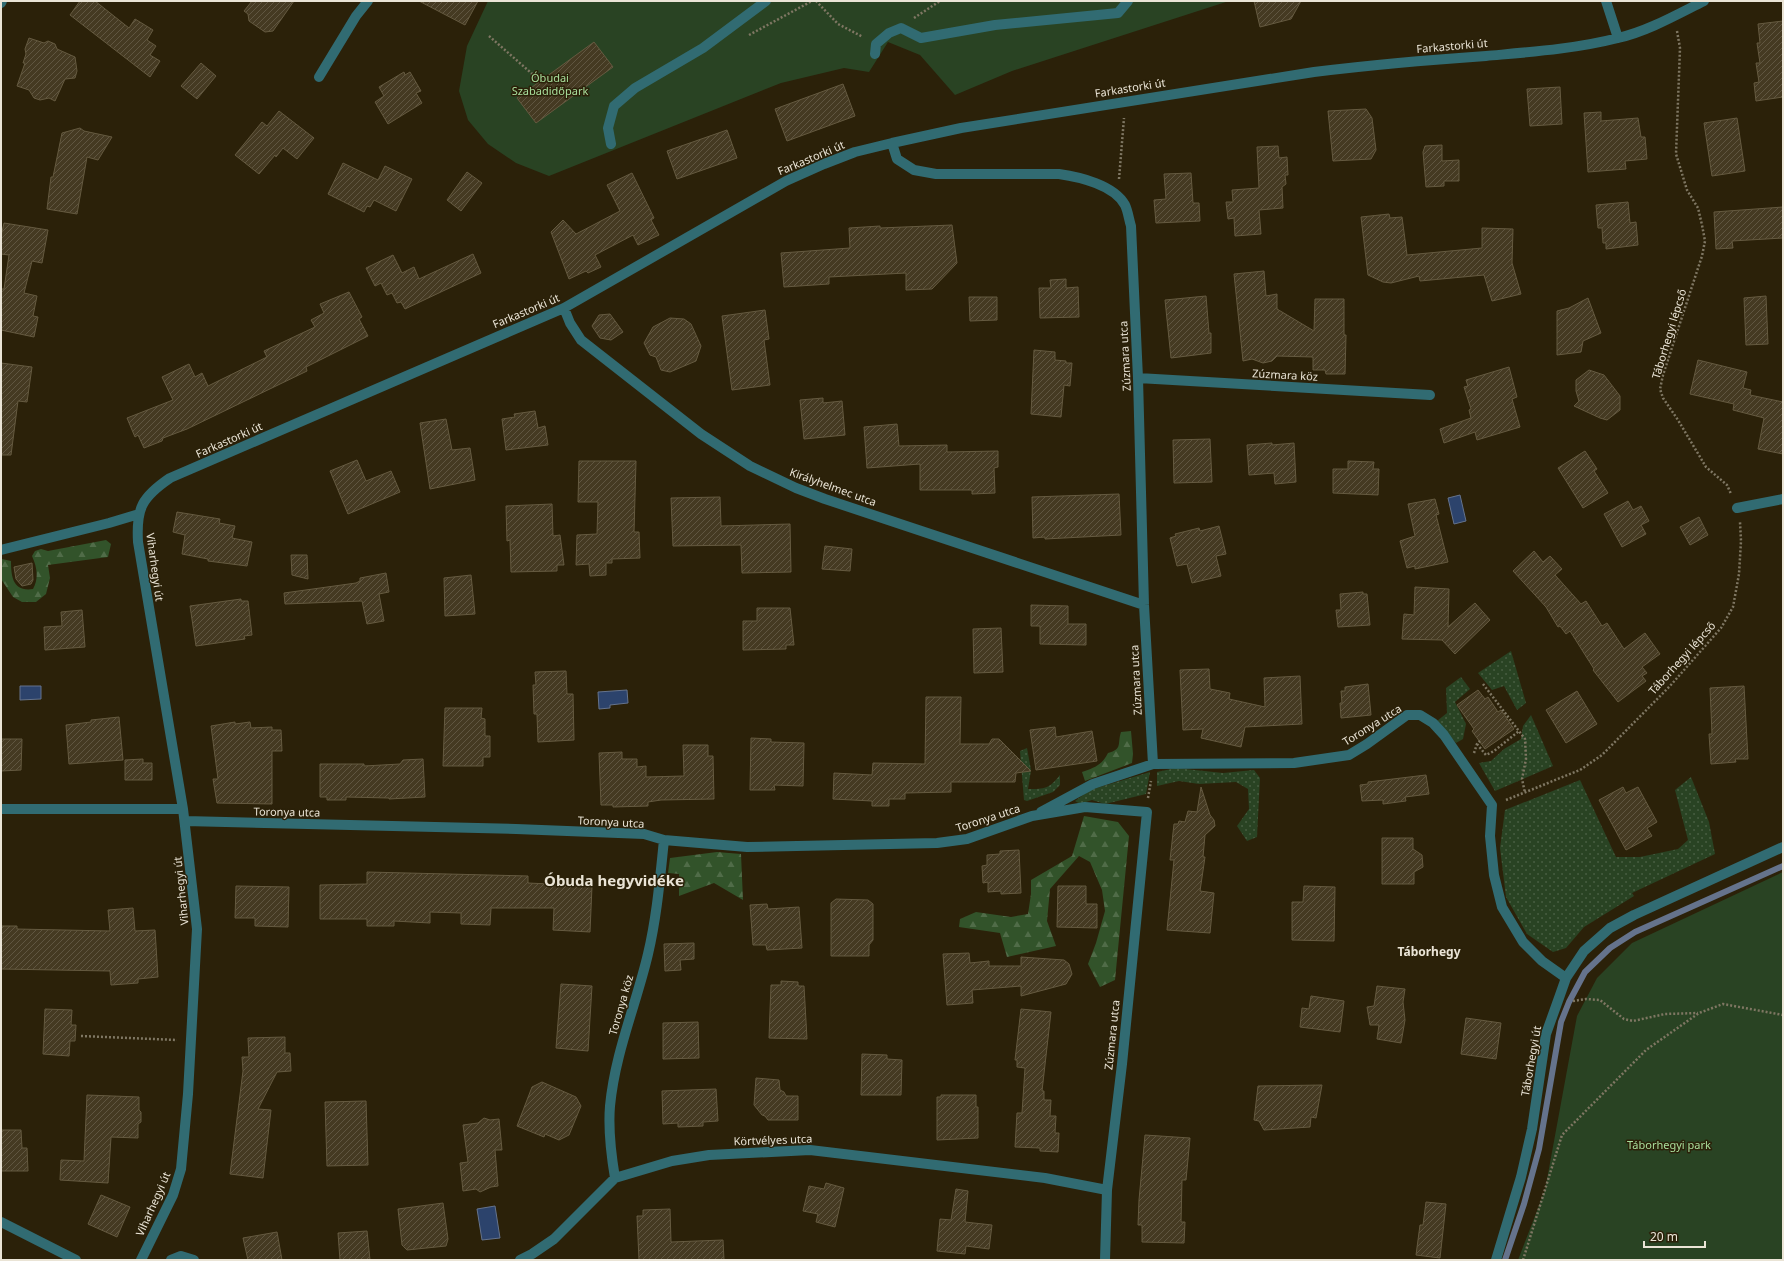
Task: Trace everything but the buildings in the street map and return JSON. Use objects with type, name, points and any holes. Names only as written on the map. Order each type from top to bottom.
[{"type":"street","points":[[319,76],[356,16],[368,1]]},
{"type":"street","points":[[611,144],[608,128],[614,106],[635,88],[703,48],[766,1]]},
{"type":"street","points":[[875,54],[876,44],[888,33],[900,28],[921,38],[995,25],[1118,13],[1128,1]]},
{"type":"street","points":[[1606,1],[1618,38]]},
{"type":"street","name":"Farkastorki út","points":[[139,514],[144,501],[152,490],[170,478],[564,308],[786,181],[849,155],[892,142],[961,128],[1125,100],[1314,72],[1371,65],[1550,50],[1618,38],[1642,31],[1704,1]]},
{"type":"street","name":"Zúzmara utca","points":[[892,142],[897,159],[914,170],[936,174],[1059,174],[1078,177],[1098,184],[1117,197],[1125,205],[1131,226],[1138,378],[1144,604],[1153,764]]},
{"type":"street","name":"Királyhelmec utca","points":[[564,308],[570,323],[581,340],[701,434],[750,466],[796,488],[826,499],[1144,604]]},
{"type":"street","name":"Zúzmara köz","points":[[1138,378],[1430,395]]},
{"type":"street","points":[[1737,508],[1783,499]]},
{"type":"street","points":[[1,550],[139,514]]},
{"type":"street","name":"Viharhegyi út","points":[[139,514],[137,527],[138,542],[185,821],[197,929],[188,1094],[181,1169],[173,1194],[141,1260]]},
{"type":"street","name":"Toronya utca","points":[[185,821],[644,834],[664,840],[748,847],[937,843],[967,839],[1032,816],[1094,784],[1153,764],[1294,763],[1349,755],[1407,715],[1420,715],[1433,723],[1444,735],[1492,805]]},
{"type":"street","points":[[1492,805],[1490,836],[1494,875],[1502,907],[1523,942],[1542,961],[1566,978]]},
{"type":"street","name":"Toronya utca","points":[[1032,816],[1085,807],[1146,812]]},
{"type":"street","points":[[1,809],[183,809]]},
{"type":"street","name":"Zúzmara utca","points":[[1105,1260],[1107,1190],[1122,1064],[1146,812]]},
{"type":"street","name":"Toronya köz","points":[[615,1178],[610,1149],[610,1106],[613,1084],[621,1047],[648,954],[656,916],[664,840]]},
{"type":"street","name":"Táborhegyi út","points":[[1496,1260],[1521,1177],[1532,1129],[1546,1034],[1566,978],[1584,951],[1610,928],[1634,915],[1783,847]]},
{"type":"street","name":"Körtvélyes utca","points":[[520,1260],[532,1254],[554,1239],[615,1178],[686,1158],[708,1155],[810,1150],[1045,1178],[1107,1190]]},
{"type":"street","points":[[1,1222],[76,1260]]},
{"type":"street","points":[[171,1260],[181,1256],[194,1260]]},
{"type":"path","points":[[816,1],[838,24],[876,44]]},
{"type":"path","points":[[900,28],[940,1]]},
{"type":"path","name":"Táborhegyi lépcső","points":[[1492,805],[1580,770],[1602,755],[1670,686],[1721,628],[1733,607],[1739,574],[1741,541],[1740,518],[1737,508],[1727,485],[1706,466],[1663,398],[1660,389],[1665,368],[1702,256],[1705,241],[1698,208],[1687,190],[1676,154],[1680,48],[1674,16]]},
{"type":"path","points":[[490,36],[538,80]]},
{"type":"path","points":[[1117,197],[1125,100]]},
{"type":"path","points":[[1483,684],[1525,739],[1526,758],[1522,779],[1525,793]]},
{"type":"path","points":[[1474,753],[1478,743],[1486,755],[1494,751],[1519,730]]},
{"type":"path","points":[[1146,812],[1153,764]]},
{"type":"path","points":[[1560,995],[1569,1002],[1586,999],[1600,1000],[1624,1019],[1633,1021],[1665,1014],[1699,1013]]},
{"type":"path","points":[[1523,1260],[1562,1135],[1646,1050],[1699,1013],[1723,1004],[1783,1015]]},
{"type":"path","points":[[81,1036],[191,1041]]},
{"type":"green space","name":"Óbudai Szabadidőpark","points":[[488,1],[1229,1],[1012,71],[955,95],[920,55],[888,42],[869,72],[844,68],[781,83],[549,176],[516,163],[488,144],[468,120],[459,91],[467,46]]},
{"type":"green space","points":[[106,540],[111,544],[108,557],[48,565],[50,578],[46,594],[36,602],[22,602],[13,597],[1,579],[1,560],[11,561],[13,578],[17,586],[26,589],[33,589],[37,577],[32,556],[35,551],[41,549],[48,551]]},
{"type":"green space","points":[[1511,651],[1526,703],[1517,710],[1504,686],[1492,690],[1478,673]]},
{"type":"green space","points":[[1461,677],[1470,689],[1455,702],[1466,724],[1463,739],[1456,743],[1437,721],[1447,713],[1446,688]]},
{"type":"green space","points":[[1531,715],[1553,766],[1495,791],[1479,763],[1491,761],[1504,749],[1521,739],[1523,726]]},
{"type":"green space","points":[[1131,731],[1133,754],[1132,763],[1085,781],[1082,772],[1097,766],[1108,753],[1118,748],[1121,732]]},
{"type":"green space","points":[[1027,748],[1031,770],[1028,789],[1039,789],[1050,786],[1060,775],[1060,785],[1053,792],[1027,801],[1024,800],[1020,751]]},
{"type":"green space","points":[[1176,768],[1223,773],[1254,770],[1260,778],[1257,837],[1247,841],[1237,826],[1249,809],[1248,789],[1236,782],[1199,784],[1179,781],[1157,786],[1157,772]]},
{"type":"green space","points":[[1150,772],[1146,794],[1105,804],[1092,800],[1080,804],[1075,801],[1090,790]]},
{"type":"green space","points":[[1691,777],[1709,822],[1715,854],[1632,893],[1634,896],[1584,927],[1566,948],[1553,952],[1527,934],[1506,897],[1500,848],[1505,810],[1580,780],[1616,857],[1640,857],[1678,849],[1688,840],[1675,790]]},
{"type":"green space","points":[[1084,816],[1118,822],[1129,836],[1115,980],[1100,987],[1088,964],[1096,943],[1105,911],[1102,890],[1090,862],[1079,856],[1050,889],[1047,921],[1056,946],[1007,957],[1000,933],[959,927],[960,919],[976,912],[1011,917],[1028,914],[1031,894],[1031,880],[1072,856]]},
{"type":"green space","points":[[717,852],[741,854],[743,900],[714,883],[679,896],[679,874],[668,873],[670,858]]},
{"type":"green space","name":"Táborhegyi park","points":[[1783,872],[1783,1260],[1518,1260],[1545,1190],[1577,1016],[1597,978],[1632,943]]},
{"type":"water","points":[[1460,495],[1466,521],[1454,524],[1448,498]]},
{"type":"water","points":[[20,686],[41,686],[41,699],[20,700]]},
{"type":"water","points":[[627,690],[628,703],[610,705],[610,708],[599,709],[598,692]]},
{"type":"water","points":[[495,1206],[500,1238],[482,1240],[477,1209]]},
{"type":"waterway","points":[[1505,1260],[1524,1204],[1539,1149],[1561,1022],[1569,1002],[1585,972],[1610,948],[1635,932],[1783,866]]},
{"type":"district","name":"Óbuda hegyvidéke","points":[[614,881]]},
{"type":"district","name":"Táborhegy","points":[[1429,952]]}]
